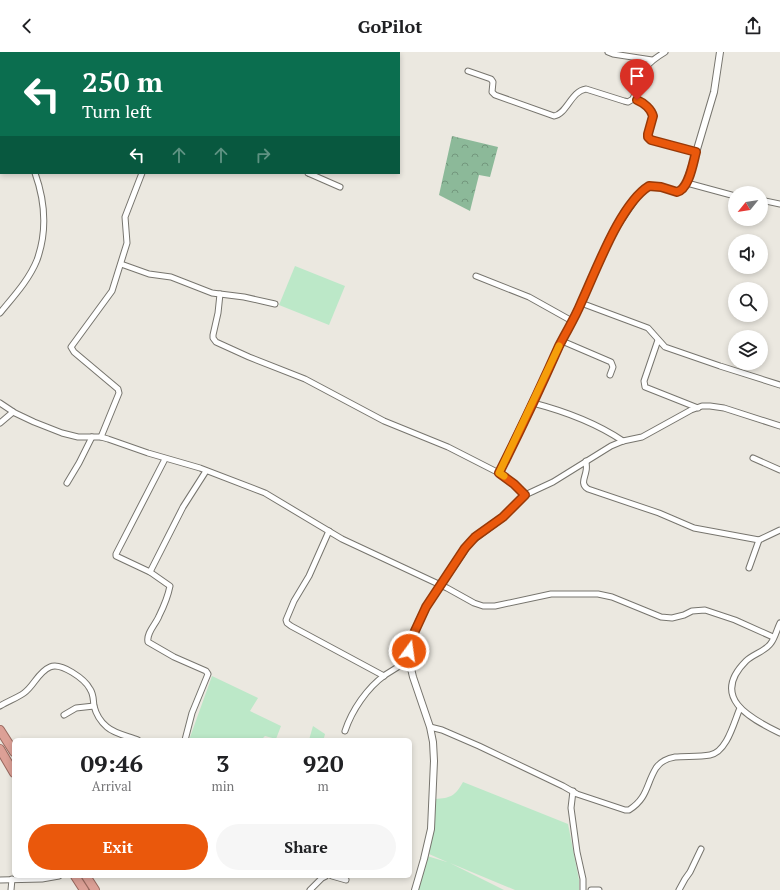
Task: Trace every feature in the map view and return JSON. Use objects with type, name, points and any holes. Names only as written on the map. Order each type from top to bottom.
[{"type":"highway","points":[[0,730],[12,749]]},
{"type":"highway","points":[[0,749],[11,761]]},
{"type":"highway","points":[[76,878],[84,890]]},
{"type":"highway","points":[[87,878],[95,890]]},
{"type":"street","points":[[608,52],[652,60]]},
{"type":"street","points":[[468,71],[491,79],[493,82],[492,92],[495,95],[554,116],[559,114],[572,98],[582,89],[628,102],[633,99],[643,71],[652,60],[665,52]]},
{"type":"street","points":[[499,473],[562,341],[582,303],[610,238],[628,208],[638,195],[649,186],[661,187],[677,192],[683,189],[687,183],[714,92],[720,52]]},
{"type":"street","points":[[633,99],[641,102],[652,112],[653,120],[648,134],[648,137],[651,140],[696,152]]},
{"type":"street","points":[[0,313],[29,276],[41,246],[43,208],[40,188],[35,174]]},
{"type":"street","points":[[101,437],[118,393],[118,389],[70,347],[112,291],[127,243],[126,217],[142,174]]},
{"type":"street","points":[[310,174],[340,187]]},
{"type":"street","points":[[687,183],[728,194]]},
{"type":"street","points":[[768,201],[780,204]]},
{"type":"street","points":[[121,264],[149,274],[171,277],[212,293],[244,297],[275,304]]},
{"type":"street","points":[[476,276],[529,297],[572,321]]},
{"type":"street","points":[[220,294],[218,313],[212,335],[216,342],[305,379],[384,421],[448,447],[499,473],[514,484],[525,495]]},
{"type":"street","points":[[582,303],[648,328],[658,340],[666,346],[692,357],[780,385]]},
{"type":"street","points":[[658,340],[644,381],[645,387],[698,408]]},
{"type":"street","points":[[562,341],[611,362],[613,367],[610,375]]},
{"type":"street","points":[[0,403],[13,412],[62,433],[78,437],[101,437],[165,459],[180,462],[265,493],[342,540],[483,606],[495,606],[551,594],[598,594],[612,597],[662,617],[672,618],[692,611],[705,610],[736,620],[773,637]]},
{"type":"street","points":[[532,403],[575,417],[611,433],[623,441]]},
{"type":"street","points":[[415,890],[431,829],[434,761],[433,742],[430,727],[413,678],[409,660],[411,642],[426,607],[470,542],[503,517],[525,495],[553,482],[611,446],[623,441],[642,437],[691,410],[710,406],[724,408],[780,426]]},
{"type":"street","points":[[0,424],[13,412]]},
{"type":"street","points":[[66,483],[79,463],[92,437]]},
{"type":"street","points":[[753,458],[780,470]]},
{"type":"street","points":[[165,459],[116,556],[150,572],[170,586],[159,617],[148,636],[148,642],[174,657],[206,671],[208,674],[192,713],[186,738]]},
{"type":"street","points":[[586,461],[586,473],[583,482],[585,488],[659,512],[694,528],[759,540],[780,530]]},
{"type":"street","points":[[150,572],[179,514],[206,471]]},
{"type":"street","points":[[329,531],[309,576],[294,601],[286,620],[287,623],[384,676]]},
{"type":"street","points":[[749,568],[759,540]]},
{"type":"street","points":[[780,623],[771,643],[751,656],[734,676],[731,689],[732,695],[740,708],[749,716],[780,733]]},
{"type":"street","points":[[345,731],[356,708],[370,689],[384,676],[409,660]]},
{"type":"street","points":[[0,706],[24,692],[45,669],[52,666],[60,666],[70,671],[88,685],[94,698],[94,706],[101,720],[107,727],[112,731],[132,738]]},
{"type":"street","points":[[64,715],[76,708],[94,706]]},
{"type":"street","points":[[430,727],[442,730],[479,746],[585,798],[629,810],[642,798],[648,788],[656,767],[660,763],[669,758],[711,755],[717,752],[726,742],[740,708]]},
{"type":"street","points":[[573,791],[571,808],[577,852],[583,879],[583,890]]},
{"type":"street","points":[[679,890],[702,849]]},
{"type":"street","points":[[0,880],[42,878]]},
{"type":"street","points":[[310,890],[322,878]]},
{"type":"street","points":[[339,878],[346,880]]},
{"type":"street","points":[[11,890],[12,879]]},
{"type":"street","points":[[591,890],[599,890]]},
{"type":"green space","points":[[452,136],[498,147],[490,177],[479,175],[470,211],[439,195]]},
{"type":"green space","points":[[295,266],[345,286],[329,325],[279,305]]},
{"type":"green space","points":[[212,676],[258,698],[250,711],[281,726],[276,738],[265,736],[263,738],[190,738]]},
{"type":"green space","points":[[313,726],[325,734],[324,738],[310,738]]},
{"type":"green space","points":[[463,782],[568,824],[579,880],[579,890],[515,890],[450,863],[504,890],[418,890],[427,856],[447,862],[429,854],[435,799],[449,797],[458,790]]},
{"type":"slow traffic","points":[[504,476],[499,473],[559,346]]},
{"type":"route","points":[[409,651],[414,633],[426,607],[465,548],[475,537],[510,511],[525,495],[514,484],[499,473],[524,419],[582,303],[610,238],[628,208],[642,190],[654,185],[677,192],[683,189],[687,183],[696,152],[651,140],[648,137],[648,134],[653,120],[652,112],[637,100]]}]
